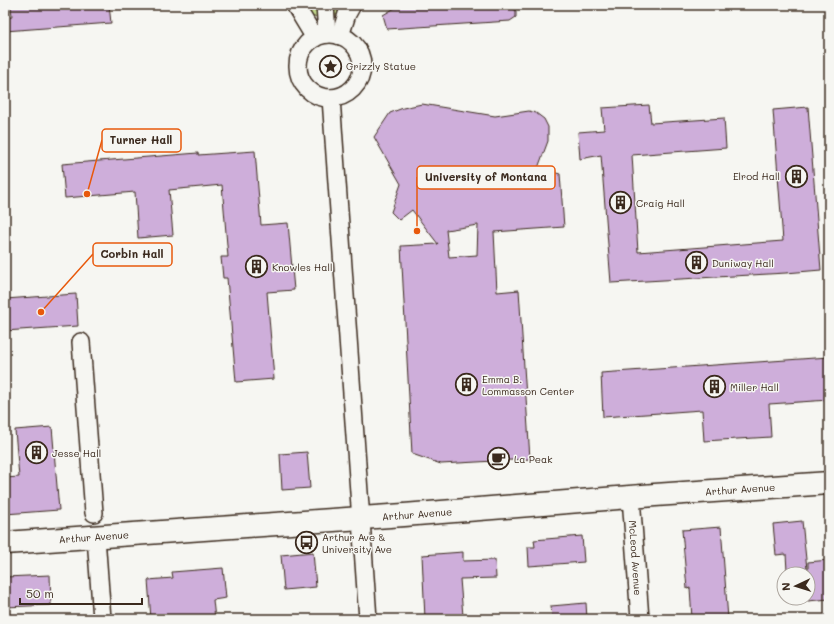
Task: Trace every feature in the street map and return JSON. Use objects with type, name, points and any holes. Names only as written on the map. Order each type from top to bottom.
[{"type":"street","points":[[295,5],[328,36],[348,40],[360,55],[361,68],[356,84],[350,91],[342,96],[331,98],[323,98],[309,91],[300,79],[298,60],[308,43],[328,36],[347,14],[352,5]]},
{"type":"street","points":[[325,5],[328,36]]},
{"type":"street","points":[[331,98],[368,619]]},
{"type":"street","points":[[81,342],[94,513]]},
{"type":"street","name":"Arthur Avenue","points":[[5,543],[360,518],[631,496],[829,483]]},
{"type":"street","name":"McLeod Avenue","points":[[631,496],[640,619]]},
{"type":"street","points":[[96,537],[102,619]]},
{"type":"green space","points":[[301,5],[345,5],[341,13],[336,15],[310,17]]},
{"type":"building","points":[[109,5],[111,23],[5,31],[5,18],[12,17],[11,6]]},
{"type":"building","points":[[400,5],[509,5],[516,11],[516,17],[510,21],[387,29],[383,15]]},
{"type":"building","points":[[422,104],[495,116],[529,111],[536,113],[544,119],[548,127],[548,141],[538,168],[560,174],[564,227],[494,232],[497,292],[519,290],[530,459],[441,464],[412,454],[401,246],[438,244],[412,210],[399,220],[391,212],[401,184],[374,137],[390,113],[403,108]],"holes":[[[478,225],[477,255],[449,257],[446,230]]]},
{"type":"building","points":[[649,105],[651,123],[724,118],[726,148],[632,155],[638,252],[783,241],[773,110],[808,107],[821,270],[611,283],[601,155],[580,159],[578,132],[604,130],[602,108]]},
{"type":"building","name":"Knowles Hall","points":[[255,151],[261,225],[288,223],[294,290],[267,292],[274,379],[236,382],[227,278],[223,278],[221,257],[228,257],[222,185],[169,190],[173,235],[138,238],[135,192],[65,198],[62,164],[198,153],[198,155]]},
{"type":"building","points":[[76,294],[78,326],[5,331],[5,299]]},
{"type":"building","name":"Miller Hall","points":[[829,357],[829,400],[769,404],[771,437],[704,441],[702,410],[603,417],[601,373]]},
{"type":"building","name":"Jesse Hall","points":[[52,427],[59,510],[5,514],[5,478],[19,477],[15,430]]},
{"type":"building","points":[[307,452],[310,488],[282,490],[280,454]]},
{"type":"building","points":[[802,521],[807,566],[787,566],[786,554],[776,555],[773,524]]},
{"type":"building","points":[[721,527],[728,619],[692,619],[690,588],[687,589],[682,530]]},
{"type":"building","points":[[582,536],[584,562],[529,566],[528,547],[535,547],[534,540]]},
{"type":"building","points":[[313,552],[316,587],[284,590],[281,555]]},
{"type":"building","points":[[463,552],[463,561],[495,560],[496,578],[460,579],[463,616],[425,619],[422,555]]},
{"type":"building","points":[[829,560],[829,599],[816,600],[816,566],[808,566],[808,562]]},
{"type":"building","points":[[223,568],[226,598],[213,600],[215,619],[151,619],[148,580],[173,578],[172,572]]},
{"type":"building","points":[[50,575],[51,605],[5,607],[5,577]]},
{"type":"building","points":[[586,603],[587,619],[552,619],[551,606]]},
{"type":"place","name":"Grizzly Statue","points":[[331,66]]},
{"type":"place","name":"Elrod Hall","points":[[796,176]]},
{"type":"place","name":"Turner Hall","points":[[87,194]]},
{"type":"place","name":"Craig Hall","points":[[620,203]]},
{"type":"place","name":"University of Montana","points":[[417,231]]},
{"type":"place","name":"Duniway Hall","points":[[697,263]]},
{"type":"place","name":"Knowles Hall","points":[[257,267]]},
{"type":"place","name":"Corbin Hall","points":[[41,312]]},
{"type":"place","name":"Emma B. Lommasson Center","points":[[467,385]]},
{"type":"place","name":"Miller Hall","points":[[715,387]]},
{"type":"place","name":"Jesse Hall","points":[[36,453]]},
{"type":"place","name":"La Peak","points":[[498,459]]},
{"type":"place","name":"Arthur Ave & University Ave","points":[[306,543]]}]
